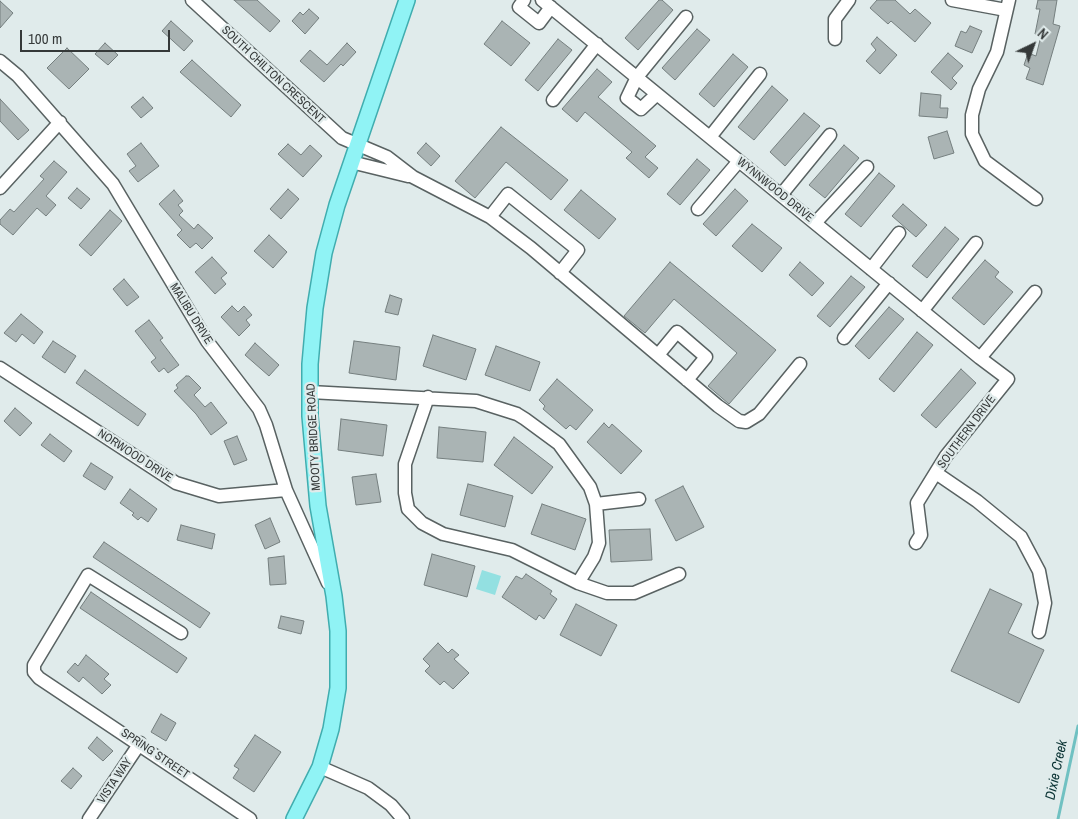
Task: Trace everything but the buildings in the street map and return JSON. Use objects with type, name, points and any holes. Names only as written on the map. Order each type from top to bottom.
[{"type":"main road","name":"MOOTY BRIDGE ROAD","points":[[294,819],[320,767],[331,729],[338,688],[338,631],[334,596],[318,506],[310,392],[312,336],[319,280],[331,226],[351,162],[407,0]]},
{"type":"street","name":"SOUTH CHILTON CRESCENT","points":[[192,0],[342,138],[357,146],[369,148],[387,157],[413,177]]},
{"type":"street","points":[[524,0],[519,7],[539,23],[547,4]]},
{"type":"street","points":[[835,39],[835,19],[849,0]]},
{"type":"street","points":[[952,0],[1007,5],[997,52],[979,89],[972,115],[972,134],[985,161],[1036,199]]},
{"type":"street","name":"WYNNWOOD DRIVE","points":[[547,4],[781,196],[816,222],[870,269],[1008,379]]},
{"type":"street","points":[[658,94],[641,109],[627,98],[637,77],[686,16]]},
{"type":"street","points":[[553,100],[597,44]]},
{"type":"street","name":"MALIBU DRIVE","points":[[0,61],[18,76],[113,184],[207,341],[259,409],[266,425],[286,490],[334,596]]},
{"type":"street","points":[[710,137],[760,74]]},
{"type":"street","points":[[0,188],[60,122]]},
{"type":"street","points":[[781,196],[830,135]]},
{"type":"street","points":[[698,209],[739,161]]},
{"type":"street","points":[[351,162],[413,177],[490,217],[687,380],[740,421],[746,422],[759,414],[800,364]]},
{"type":"street","points":[[816,222],[867,167]]},
{"type":"street","points":[[490,217],[508,194],[578,250],[560,273]]},
{"type":"street","points":[[870,269],[899,233]]},
{"type":"street","points":[[922,310],[976,244]]},
{"type":"street","points":[[844,338],[889,283]]},
{"type":"street","points":[[980,358],[1034,292]]},
{"type":"street","points":[[658,355],[677,332],[706,357],[687,380]]},
{"type":"street","name":"NORWOOD DRIVE","points":[[0,368],[176,483],[219,496],[286,490]]},
{"type":"street","name":"SOUTHERN DRIVE","points":[[916,543],[920,535],[917,503],[946,456],[1008,379]]},
{"type":"street","points":[[310,392],[476,401],[517,414],[558,444],[590,486],[596,504],[599,542],[594,556],[578,583]]},
{"type":"street","points":[[428,397],[405,464],[405,493],[408,508],[422,522],[443,534],[512,550],[578,583],[607,593],[634,593],[678,574]]},
{"type":"street","points":[[936,473],[977,501],[1021,537],[1039,571],[1045,603],[1038,632]]},
{"type":"street","points":[[596,504],[640,499]]},
{"type":"street","name":"SPRING STREET","points":[[181,632],[88,575],[34,665],[34,672],[39,678],[250,819]]},
{"type":"street","name":"VISTA WAY","points":[[90,819],[140,744]]},
{"type":"street","points":[[320,767],[368,788],[391,805],[403,819]]},
{"type":"shaded area","points":[[482,570],[501,576],[495,595],[476,589]]},
{"type":"waterway","name":"Dixie Creek","points":[[1058,819],[1078,726]]}]
